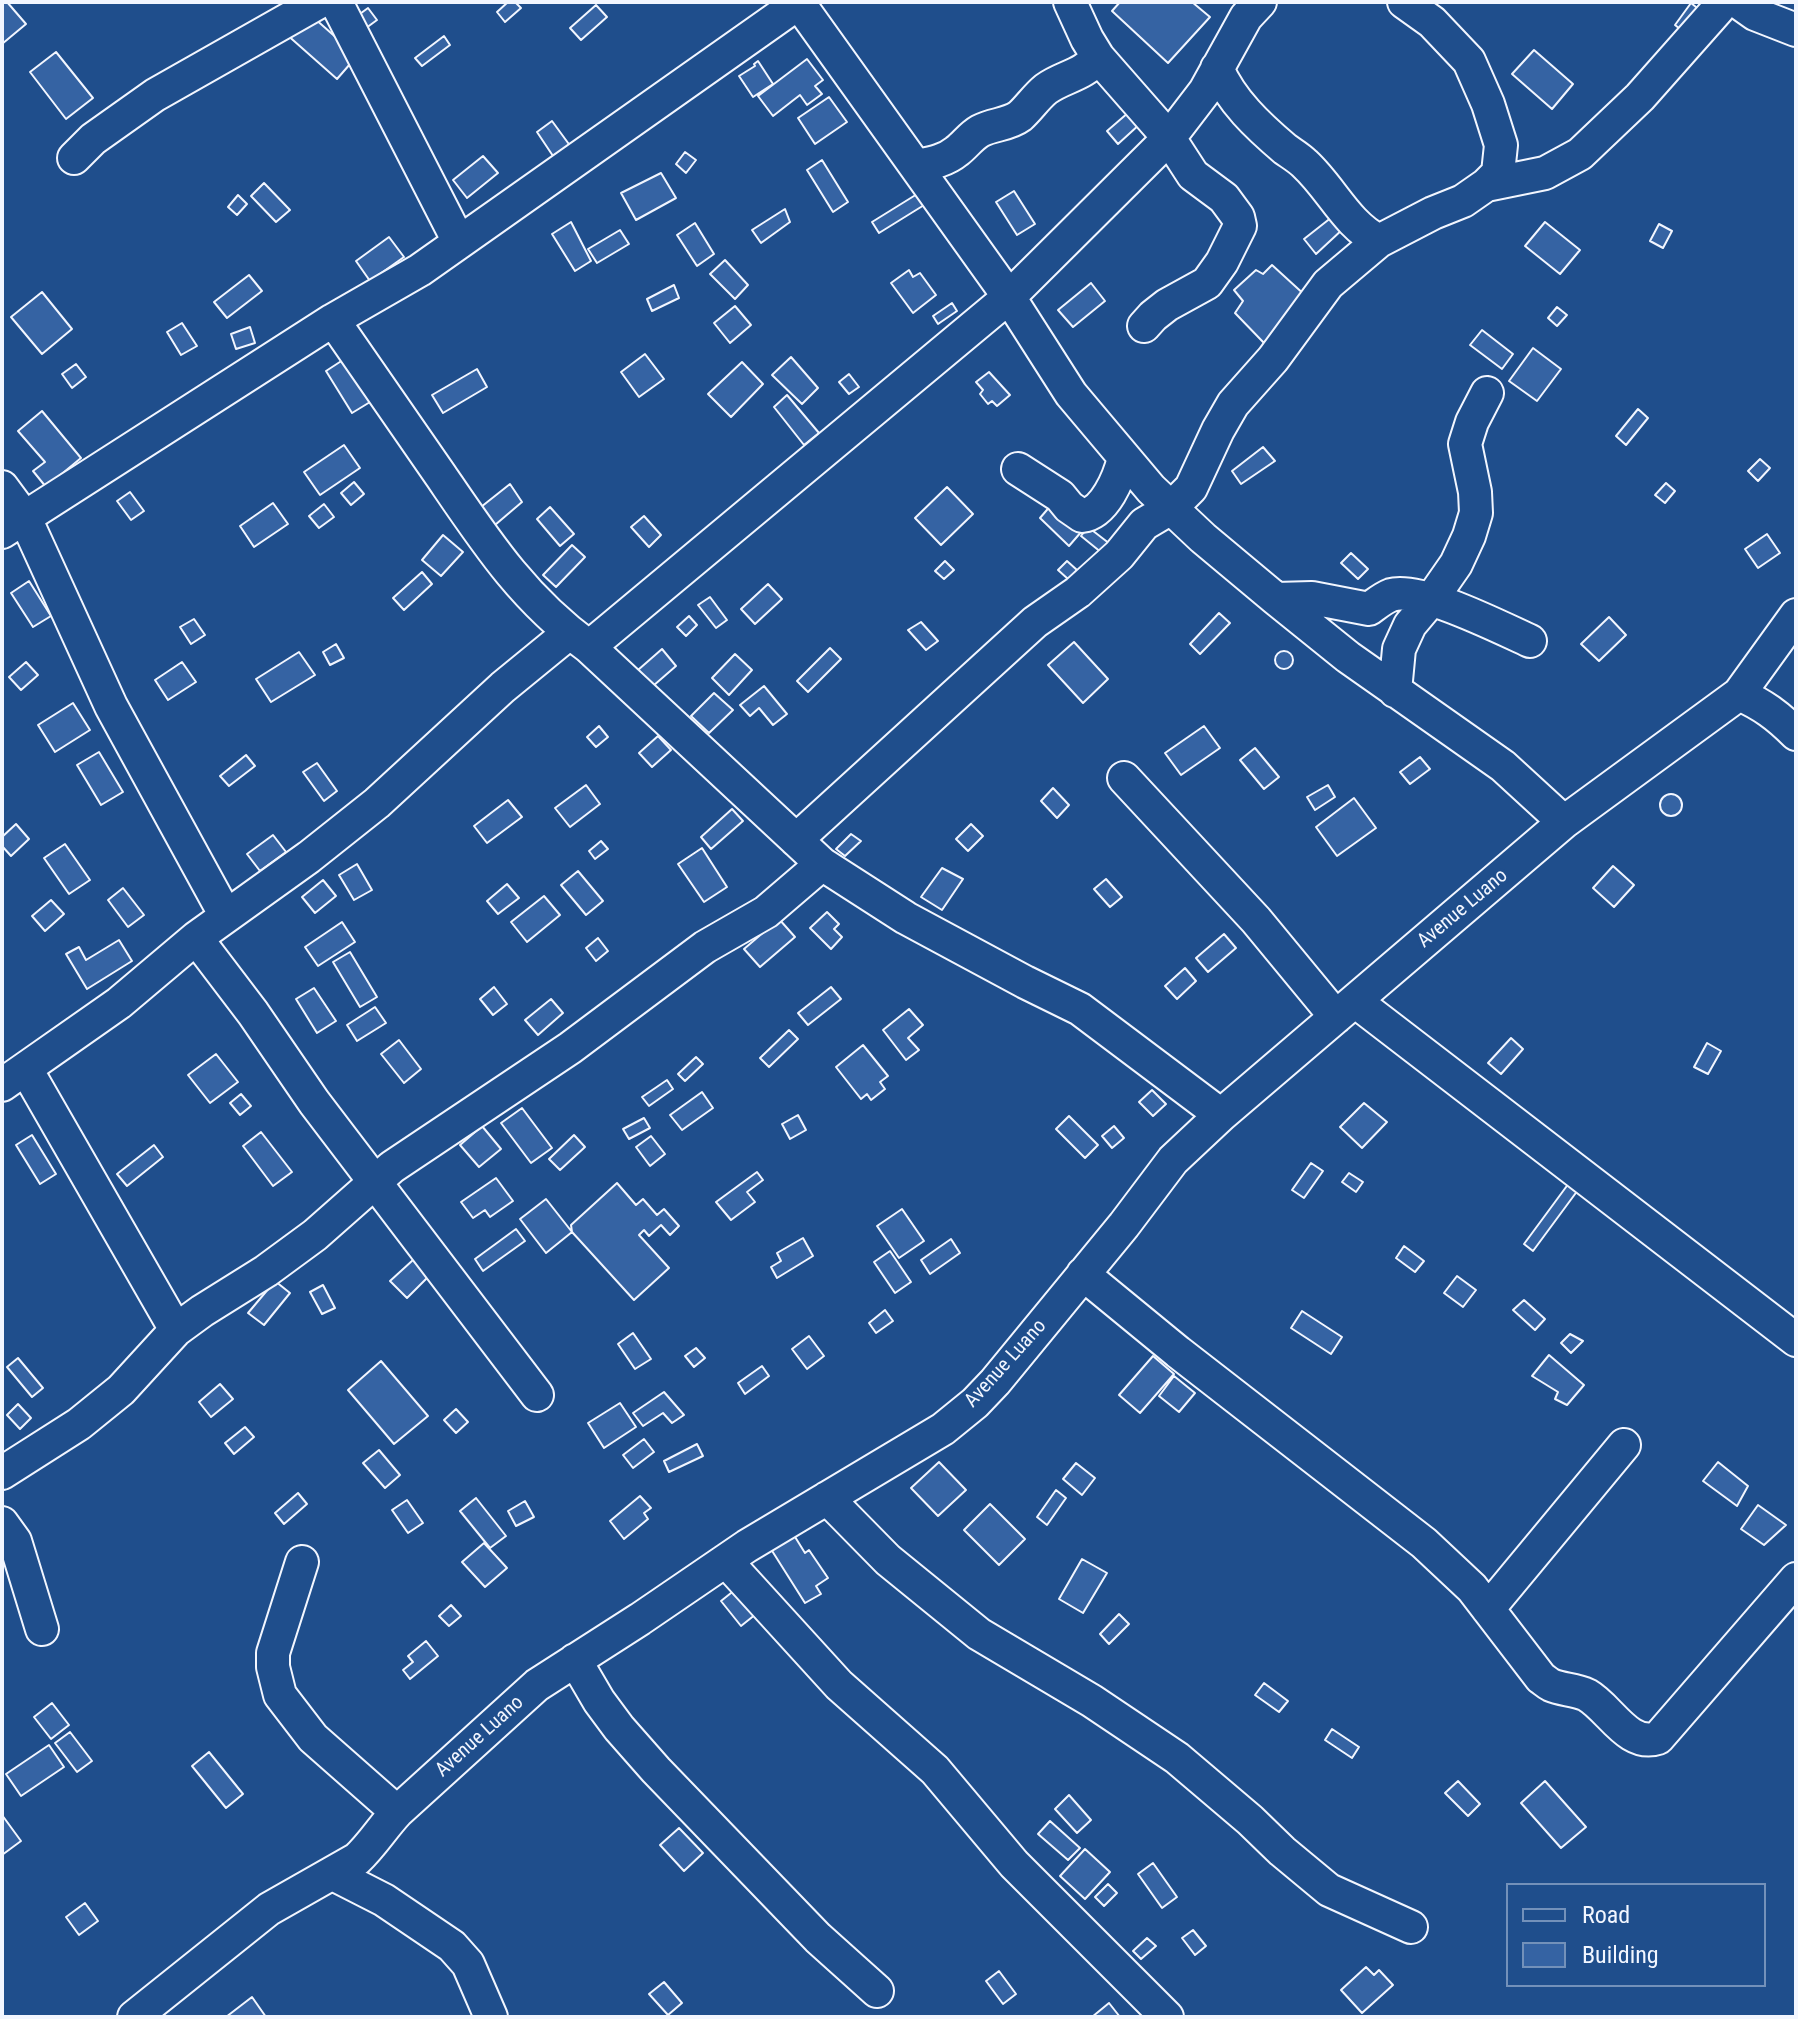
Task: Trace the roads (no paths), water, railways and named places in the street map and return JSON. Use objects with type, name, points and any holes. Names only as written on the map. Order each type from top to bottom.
[{"type":"street","points":[[74,158],[93,139],[155,95],[319,2]]},
{"type":"street","points":[[336,2],[459,242]]},
{"type":"street","points":[[14,525],[333,320],[420,270],[799,2],[1009,297],[1071,394],[1151,489],[1203,538],[1276,599],[1348,657],[1503,766],[1564,822]]},
{"type":"street","points":[[1070,2],[1098,57],[1169,138],[1193,175],[1214,188],[1238,217],[1238,233],[1207,283],[1167,305],[1144,326]]},
{"type":"street","points":[[176,1330],[14,1077],[119,1003],[196,938],[309,857],[377,803],[503,687],[579,640],[1009,297],[1169,138],[1205,91],[1246,17],[1260,2]]},
{"type":"street","points":[[796,840],[1035,622],[1078,592],[1119,555],[1144,524],[1171,508],[1191,488],[1233,404],[1273,359],[1328,284],[1379,241],[1463,201],[1498,173],[1501,145],[1469,61],[1432,22],[1404,2]]},
{"type":"street","points":[[1486,185],[1545,173],[1580,154],[1640,97],[1718,9],[1720,2]]},
{"type":"street","points":[[1738,2],[1755,14],[1796,30]]},
{"type":"street","points":[[916,166],[953,155],[977,133],[1013,121],[1047,89],[1079,74],[1098,57]]},
{"type":"street","points":[[1217,68],[1225,87],[1262,129],[1305,163],[1359,229],[1379,241]]},
{"type":"street","points":[[1134,173],[1193,175]]},
{"type":"street","points":[[333,320],[496,557],[538,605],[822,864],[906,918],[1080,1009],[1221,1115]]},
{"type":"street","points":[[1395,691],[1399,649],[1410,625],[1456,564],[1469,536],[1476,513],[1465,444],[1487,393]]},
{"type":"street","points":[[1018,469],[1060,496],[1082,516],[1092,515],[1112,488],[1124,458]]},
{"type":"street","points":[[2,487],[14,525],[226,916]]},
{"type":"street","points":[[1276,599],[1312,598],[1369,609],[1390,595],[1415,595],[1452,607],[1530,641]]},
{"type":"street","name":"Avenue Luano","points":[[143,2014],[269,1909],[357,1859],[397,1812],[537,1685],[726,1561],[943,1429],[975,1403],[1173,1160],[1221,1115],[1564,822],[1739,694],[1796,615]]},
{"type":"street","points":[[1739,694],[1763,706],[1796,734]]},
{"type":"street","points":[[1124,778],[1256,920],[1345,1009],[1796,1340]]},
{"type":"street","points":[[2,1473],[79,1424],[121,1390],[176,1330],[315,1235],[392,1167],[582,1039],[705,947],[766,912],[822,864]]},
{"type":"street","points":[[196,938],[253,1013],[314,1102],[537,1395]]},
{"type":"street","points":[[1083,1274],[1178,1352],[1424,1543],[1472,1588],[1541,1678],[1551,1685],[1583,1693],[1595,1700],[1635,1738],[1649,1741],[1658,1738],[1796,1579]]},
{"type":"street","points":[[1488,1609],[1624,1445]]},
{"type":"street","points":[[827,1498],[888,1560],[979,1634],[1092,1701],[1177,1758],[1329,1890],[1411,1927]]},
{"type":"street","points":[[2,1523],[15,1541],[42,1629]]},
{"type":"street","points":[[726,1561],[839,1685],[935,1770],[1014,1864],[1167,2017]]},
{"type":"street","points":[[302,1562],[273,1653],[280,1695],[313,1738],[397,1812]]},
{"type":"street","points":[[575,1660],[599,1701],[656,1770],[818,1938],[877,1991]]},
{"type":"street","points":[[333,1874],[384,1900],[452,1946],[468,1964],[491,2017]]}]
